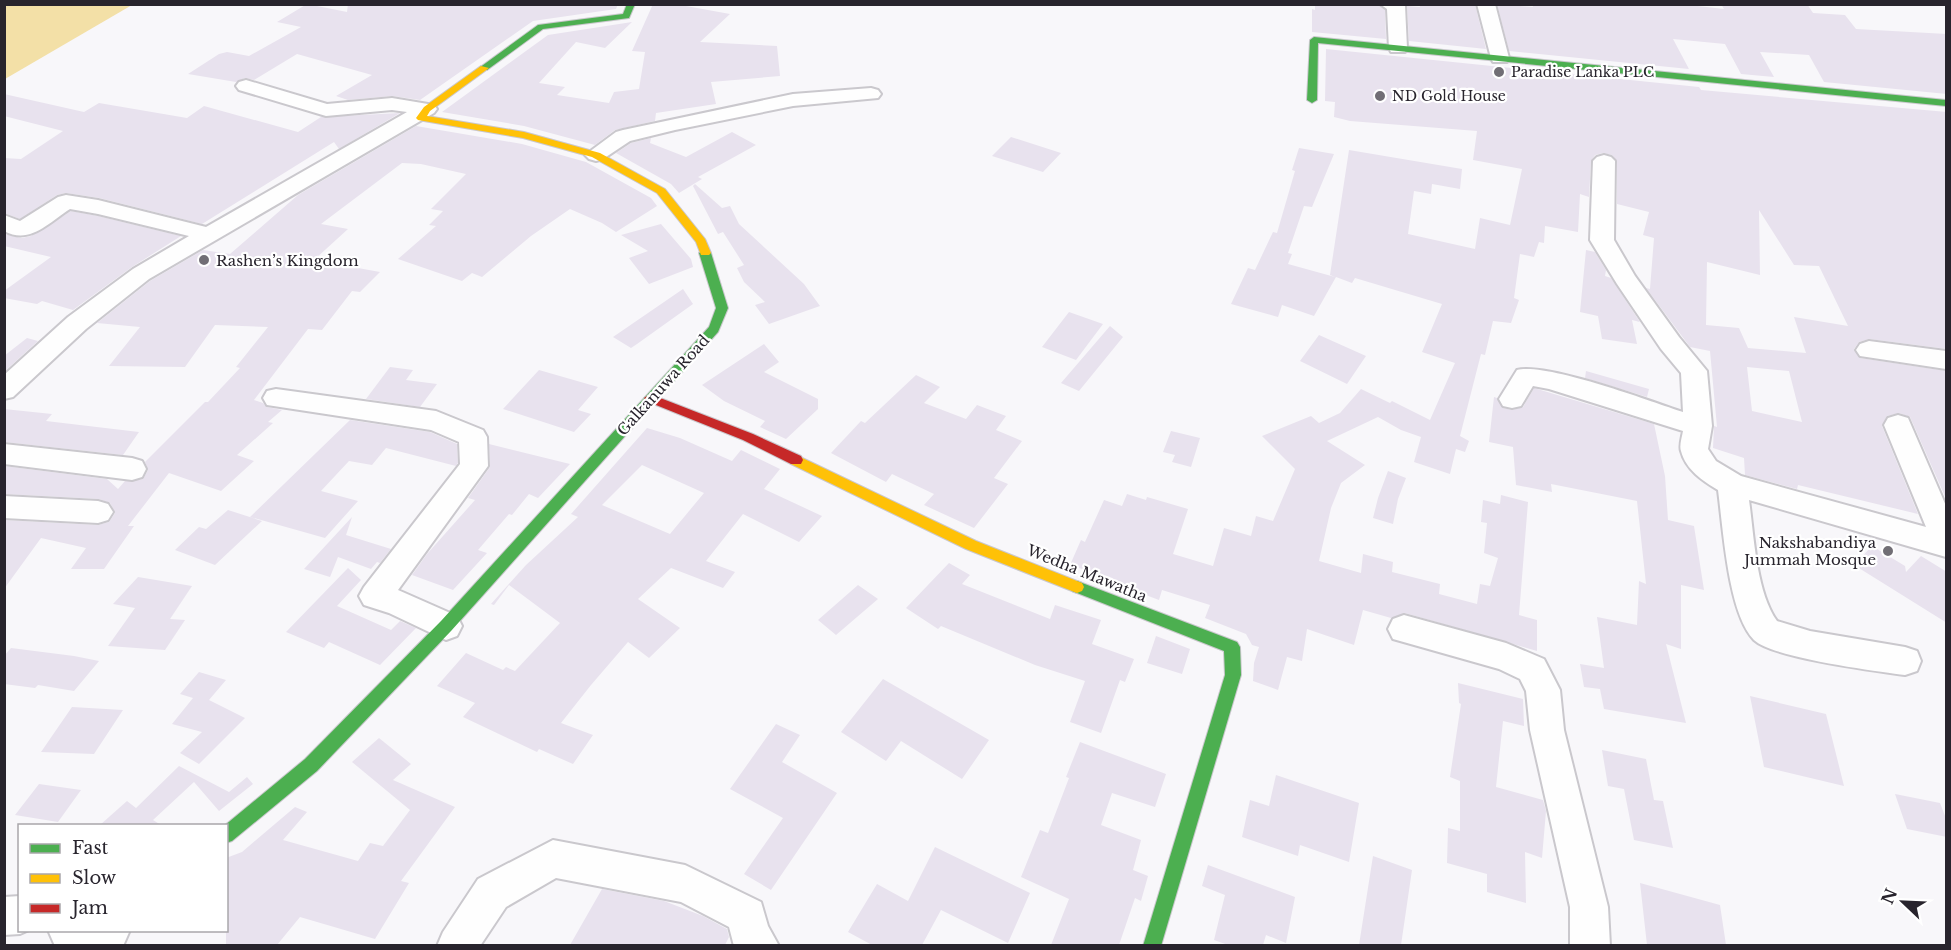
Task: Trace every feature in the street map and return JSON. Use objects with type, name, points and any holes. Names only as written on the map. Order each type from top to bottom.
[{"type":"street","points":[[4,390],[77,322],[141,274],[427,109],[541,27],[626,16],[631,4]]},
{"type":"street","points":[[1388,4],[1396,6],[1398,48]]},
{"type":"street","points":[[1486,4],[1500,58]]},
{"type":"street","points":[[1312,100],[1314,40],[1947,103]]},
{"type":"street","points":[[246,86],[326,110],[392,104],[427,109]]},
{"type":"street","points":[[596,154],[623,136],[675,124],[793,100],[871,94]]},
{"type":"street","name":"Galkanuwa Road","points":[[228,833],[311,765],[446,626],[714,328],[722,308],[701,241],[661,191],[596,154],[524,135],[421,118],[427,109]]},
{"type":"street","points":[[1604,161],[1602,240],[1625,279],[1670,344],[1694,371],[1698,426],[1694,450],[1706,469],[1732,484],[1947,545]]},
{"type":"street","points":[[4,222],[21,231],[66,202],[98,207],[211,235]]},
{"type":"street","points":[[1869,350],[1947,360]]},
{"type":"street","points":[[1512,399],[1526,376],[1551,380],[1698,426]]},
{"type":"street","points":[[276,398],[436,421],[473,437],[474,466],[375,596],[398,603],[446,626]]},
{"type":"street","name":"Wedha Mawatha","points":[[650,398],[748,437],[970,544],[1232,647],[1233,675],[1152,945]]},
{"type":"street","points":[[1898,425],[1947,539]]},
{"type":"street","points":[[4,454],[132,469]]},
{"type":"street","points":[[1732,484],[1748,588],[1756,616],[1766,631],[1789,641],[1905,661]]},
{"type":"street","points":[[4,507],[98,513]]},
{"type":"street","points":[[1404,629],[1506,657],[1532,669],[1543,690],[1547,730],[1589,907],[1590,945]]},
{"type":"street","points":[[458,945],[492,893],[554,859],[685,884],[747,916],[749,934],[759,945]]},
{"type":"street","points":[[69,932],[80,945]]},
{"type":"street","points":[[93,945],[109,932]]},
{"type":"shaded area","points":[[5,4],[132,4],[132,5],[5,79]]},
{"type":"building","points":[[307,4],[347,12],[348,4],[618,4],[616,9],[533,21],[420,100],[392,96],[348,100],[336,96],[372,75],[297,54],[254,80],[245,78],[236,82],[188,74],[219,54],[227,52],[249,56],[301,27],[277,22]]},
{"type":"building","points":[[653,4],[675,4],[730,14],[700,42],[777,46],[780,76],[711,82],[716,104],[656,113],[655,121],[615,130],[595,145],[524,126],[442,112],[548,35],[632,22],[605,48],[576,42],[539,83],[565,87],[557,95],[609,103],[614,92],[639,89],[645,52],[632,51]]},
{"type":"building","points":[[1315,4],[1378,5],[1385,10],[1386,39],[1312,32],[1312,9],[1315,10]]},
{"type":"building","points":[[1419,4],[1475,4],[1486,49],[1409,41],[1407,6],[1420,7]]},
{"type":"building","points":[[1497,4],[1533,7],[1532,4],[1680,4],[1724,9],[1721,4],[1807,4],[1813,13],[1845,15],[1856,29],[1947,34],[1947,94],[1824,82],[1809,55],[1760,52],[1774,77],[1741,74],[1725,44],[1673,39],[1689,69],[1509,51]]},
{"type":"building","points":[[1326,49],[1699,87],[1701,90],[1947,112],[1947,349],[1869,339],[1859,342],[1854,349],[1860,358],[1947,371],[1947,501],[1910,417],[1899,413],[1887,416],[1882,426],[1918,514],[1798,485],[1797,489],[1745,475],[1744,458],[1713,448],[1714,426],[1717,427],[1710,351],[1690,347],[1646,288],[1650,289],[1654,238],[1643,235],[1649,212],[1617,204],[1617,161],[1612,155],[1603,153],[1595,155],[1591,161],[1589,197],[1580,194],[1578,232],[1545,226],[1544,243],[1539,242],[1534,257],[1520,254],[1514,298],[1519,300],[1511,323],[1493,321],[1485,355],[1481,354],[1460,436],[1469,441],[1465,452],[1456,449],[1450,474],[1414,462],[1421,437],[1401,430],[1378,417],[1327,441],[1365,465],[1341,483],[1331,508],[1319,561],[1361,573],[1363,554],[1393,562],[1392,572],[1440,584],[1439,594],[1477,604],[1480,584],[1490,586],[1498,558],[1484,553],[1487,523],[1481,522],[1483,500],[1500,504],[1501,495],[1528,502],[1519,615],[1537,620],[1537,651],[1405,613],[1391,618],[1363,610],[1354,645],[1307,629],[1302,661],[1287,657],[1278,690],[1253,681],[1254,663],[1259,647],[1252,645],[1246,634],[1205,618],[1210,605],[1162,590],[1159,600],[1106,580],[1107,577],[1070,565],[1081,540],[1085,542],[1104,500],[1122,506],[1127,494],[1146,500],[1147,497],[1188,509],[1173,554],[1213,566],[1224,528],[1251,536],[1256,516],[1273,521],[1295,469],[1262,436],[1311,416],[1319,423],[1340,413],[1361,389],[1430,420],[1455,363],[1422,352],[1442,304],[1355,278],[1352,283],[1336,277],[1314,316],[1282,305],[1278,317],[1231,304],[1248,268],[1255,270],[1273,232],[1277,233],[1295,171],[1292,170],[1299,148],[1334,154],[1312,207],[1304,206],[1288,253],[1292,254],[1288,264],[1335,277],[1330,275],[1349,150],[1462,169],[1460,189],[1432,184],[1431,194],[1414,191],[1408,234],[1475,249],[1480,218],[1510,225],[1522,169],[1473,160],[1477,131],[1350,121],[1334,117],[1335,102],[1325,101]],"holes":[[[1759,210],[1794,265],[1819,266],[1848,326],[1794,317],[1806,353],[1748,348],[1739,328],[1706,325],[1707,262],[1760,275]],[[1747,367],[1789,371],[1802,422],[1752,411]]]},
{"type":"building","points":[[4,94],[84,112],[99,103],[187,118],[204,106],[298,132],[321,117],[400,113],[339,149],[334,142],[202,224],[99,198],[66,193],[57,195],[20,219],[4,213],[4,158],[21,159],[63,131],[4,116]]},
{"type":"building","points":[[416,126],[522,144],[586,162],[651,198],[657,206],[616,232],[570,209],[531,236],[482,277],[472,273],[462,281],[398,259],[436,226],[429,225],[443,211],[431,209],[466,174],[421,164],[402,163],[321,224],[348,229],[314,260],[380,272],[360,292],[352,291],[322,330],[308,329],[254,400],[267,407],[282,410],[268,422],[273,423],[237,455],[254,461],[221,491],[169,473],[128,526],[134,526],[104,569],[71,569],[86,548],[41,538],[4,589],[4,520],[98,525],[109,522],[115,513],[110,503],[99,499],[4,494],[4,466],[107,479],[118,489],[125,481],[143,479],[148,470],[145,462],[240,368],[236,367],[268,327],[215,325],[185,367],[109,366],[140,327],[97,323],[150,281],[203,250],[230,254],[298,195]]},
{"type":"building","points":[[732,132],[756,145],[698,177],[702,179],[679,193],[671,184],[616,153],[631,143],[651,138],[650,143],[686,157]]},
{"type":"building","points":[[1011,137],[1061,153],[1043,172],[992,156]]},
{"type":"building","points":[[695,184],[722,208],[730,206],[739,224],[804,284],[820,306],[769,324],[755,305],[765,302],[744,282],[737,268],[744,265],[723,232],[718,234],[693,186]]},
{"type":"building","points":[[71,211],[181,236],[132,267],[73,310],[42,301],[37,304],[4,298],[4,291],[51,257],[4,246],[4,234],[22,238],[31,236]]},
{"type":"building","points":[[661,224],[691,259],[693,267],[649,284],[629,258],[648,251],[621,235]]},
{"type":"building","points":[[1586,250],[1595,252],[1606,270],[1605,276],[1611,278],[1640,322],[1632,320],[1637,344],[1602,339],[1598,316],[1580,312]]},
{"type":"building","points":[[683,289],[693,304],[637,344],[631,348],[613,337]]},
{"type":"building","points":[[1069,312],[1103,324],[1076,360],[1042,347]]},
{"type":"building","points":[[1110,326],[1123,337],[1079,391],[1061,383]]},
{"type":"building","points":[[1319,335],[1366,356],[1347,384],[1300,361]]},
{"type":"building","points":[[27,338],[38,341],[4,372],[4,356]]},
{"type":"building","points":[[764,344],[779,362],[764,372],[818,399],[818,409],[786,439],[760,427],[765,421],[724,401],[702,385]]},
{"type":"building","points":[[390,367],[413,370],[406,380],[437,384],[420,407],[366,399]]},
{"type":"building","points":[[539,370],[598,387],[578,410],[591,414],[574,432],[503,409]]},
{"type":"building","points":[[1586,371],[1649,389],[1647,397],[1585,378]]},
{"type":"building","points":[[916,375],[940,387],[924,403],[966,419],[977,405],[1006,416],[996,430],[1022,441],[994,478],[1008,484],[974,528],[924,505],[934,494],[892,474],[886,482],[831,453],[861,421],[865,423]]},
{"type":"building","points":[[1534,388],[1654,424],[1665,476],[1668,520],[1694,526],[1704,590],[1681,585],[1681,649],[1666,644],[1686,723],[1604,709],[1600,689],[1584,687],[1580,664],[1604,668],[1597,617],[1637,625],[1639,581],[1646,584],[1637,501],[1551,484],[1552,492],[1516,485],[1513,447],[1489,442],[1494,397],[1503,408],[1512,410],[1523,407]]},
{"type":"building","points":[[4,409],[52,414],[46,421],[139,432],[123,455],[4,442]]},
{"type":"building","points":[[350,420],[430,432],[457,444],[458,463],[456,466],[386,448],[372,465],[349,461],[321,491],[358,501],[325,538],[250,517]]},
{"type":"building","points":[[647,428],[680,438],[732,461],[741,450],[780,469],[764,489],[822,516],[799,542],[743,514],[706,561],[735,572],[723,588],[671,568],[638,599],[680,628],[649,658],[628,642],[561,723],[593,735],[573,764],[539,749],[537,752],[463,717],[475,703],[437,686],[466,653],[503,670],[506,667],[515,671],[560,623],[509,585],[494,605],[491,604],[526,565],[578,517],[571,514]],"holes":[[[642,465],[704,493],[670,534],[602,505]]]},
{"type":"building","points":[[1171,431],[1200,438],[1191,467],[1172,462],[1175,455],[1163,452]]},
{"type":"building","points":[[489,444],[570,464],[538,498],[529,494],[512,515],[509,514],[478,550],[487,553],[453,590],[412,575],[427,554],[475,500],[468,498],[490,467]]},
{"type":"building","points":[[1388,471],[1406,478],[1398,499],[1393,524],[1373,518]]},
{"type":"building","points":[[228,510],[262,521],[215,565],[175,550],[199,527],[206,529]]},
{"type":"building","points":[[352,517],[346,535],[391,549],[380,563],[377,562],[371,569],[338,557],[330,577],[304,569]]},
{"type":"building","points":[[1872,546],[1905,566],[1906,572],[1921,556],[1947,572],[1947,623],[1854,565]]},
{"type":"building","points":[[949,563],[970,575],[962,584],[1050,619],[1055,605],[1101,620],[1092,644],[1134,659],[1125,682],[1120,680],[1101,733],[1070,722],[1085,681],[1035,665],[941,626],[938,629],[906,608]]},
{"type":"building","points":[[348,568],[361,580],[337,606],[391,630],[400,621],[416,628],[380,665],[329,642],[324,648],[286,632]]},
{"type":"building","points":[[138,577],[192,586],[170,619],[185,620],[165,650],[108,646],[135,608],[113,604]]},
{"type":"building","points":[[858,585],[878,599],[836,635],[818,620]]},
{"type":"building","points":[[1156,636],[1190,649],[1182,674],[1147,663]]},
{"type":"building","points":[[11,648],[99,661],[74,691],[38,685],[35,688],[4,684],[4,656]]},
{"type":"building","points":[[199,672],[226,680],[209,700],[245,718],[199,764],[180,753],[202,732],[172,724],[193,698],[180,694]]},
{"type":"building","points":[[883,679],[989,740],[962,779],[901,741],[886,761],[841,732]]},
{"type":"building","points":[[1458,683],[1523,699],[1524,726],[1503,721],[1496,787],[1543,800],[1546,811],[1542,858],[1525,852],[1526,903],[1487,892],[1487,874],[1447,863],[1448,828],[1460,831],[1460,781],[1450,777],[1461,704],[1459,703]]},
{"type":"building","points":[[1750,696],[1826,714],[1844,786],[1764,767]]},
{"type":"building","points":[[72,707],[123,710],[94,754],[41,752]]},
{"type":"building","points":[[776,724],[800,735],[782,762],[837,793],[771,890],[744,874],[783,818],[730,789]]},
{"type":"building","points":[[379,738],[411,764],[393,780],[455,807],[401,881],[409,883],[375,939],[300,917],[277,945],[226,945],[228,857],[242,852],[295,807],[307,812],[283,840],[358,861],[370,843],[383,846],[410,810],[352,762]]},
{"type":"building","points":[[1080,742],[1166,774],[1155,807],[1112,793],[1101,825],[1141,840],[1133,870],[1148,876],[1141,901],[1135,898],[1119,945],[1051,945],[1069,899],[1021,877],[1040,830],[1048,833]]},
{"type":"building","points":[[1602,750],[1646,759],[1654,800],[1663,801],[1673,848],[1634,840],[1624,789],[1608,786]]},
{"type":"building","points":[[179,766],[229,792],[247,777],[253,784],[219,811],[194,782],[153,820],[159,824],[101,824],[127,801],[136,808]]},
{"type":"building","points":[[1276,775],[1359,803],[1349,862],[1300,845],[1298,856],[1242,837],[1250,800],[1269,806]]},
{"type":"building","points":[[39,784],[81,790],[58,822],[15,815]]},
{"type":"building","points":[[1895,794],[1940,803],[1947,821],[1947,837],[1907,829]]},
{"type":"building","points":[[935,847],[1030,893],[1008,943],[941,910],[922,945],[872,945],[848,932],[877,884],[908,901]]},
{"type":"building","points":[[1373,856],[1412,870],[1401,945],[1359,945]]},
{"type":"building","points":[[1208,865],[1295,897],[1286,943],[1266,935],[1263,945],[1228,945],[1214,940],[1225,895],[1202,886]]},
{"type":"building","points":[[1640,883],[1720,905],[1726,945],[1647,945]]},
{"type":"building","points":[[602,889],[664,901],[703,916],[727,929],[729,937],[725,945],[570,945]]},
{"type":"traffic: fast","points":[[484,68],[541,27],[626,16],[631,4]]},
{"type":"traffic: fast","points":[[1312,100],[1314,40],[1946,103]]},
{"type":"traffic: fast","points":[[228,833],[311,765],[446,626],[714,329],[722,308],[705,253]]},
{"type":"traffic: fast","points":[[1077,587],[1232,647],[1233,675],[1152,946]]},
{"type":"traffic: slow","points":[[484,68],[427,109],[421,118],[524,135],[596,155],[661,191],[701,241],[705,253]]},
{"type":"traffic: slow","points":[[796,460],[971,545],[1077,587]]},
{"type":"traffic: jam","points":[[650,398],[748,437],[796,460]]},
{"type":"place","name":"Paradise Lanka PLC","points":[[1499,72]]},
{"type":"place","name":"ND Gold House","points":[[1380,96]]},
{"type":"place","name":"Rashen’s Kingdom","points":[[204,260]]},
{"type":"place","name":"Nakshabandiya Jummah Mosque","points":[[1888,551]]}]
